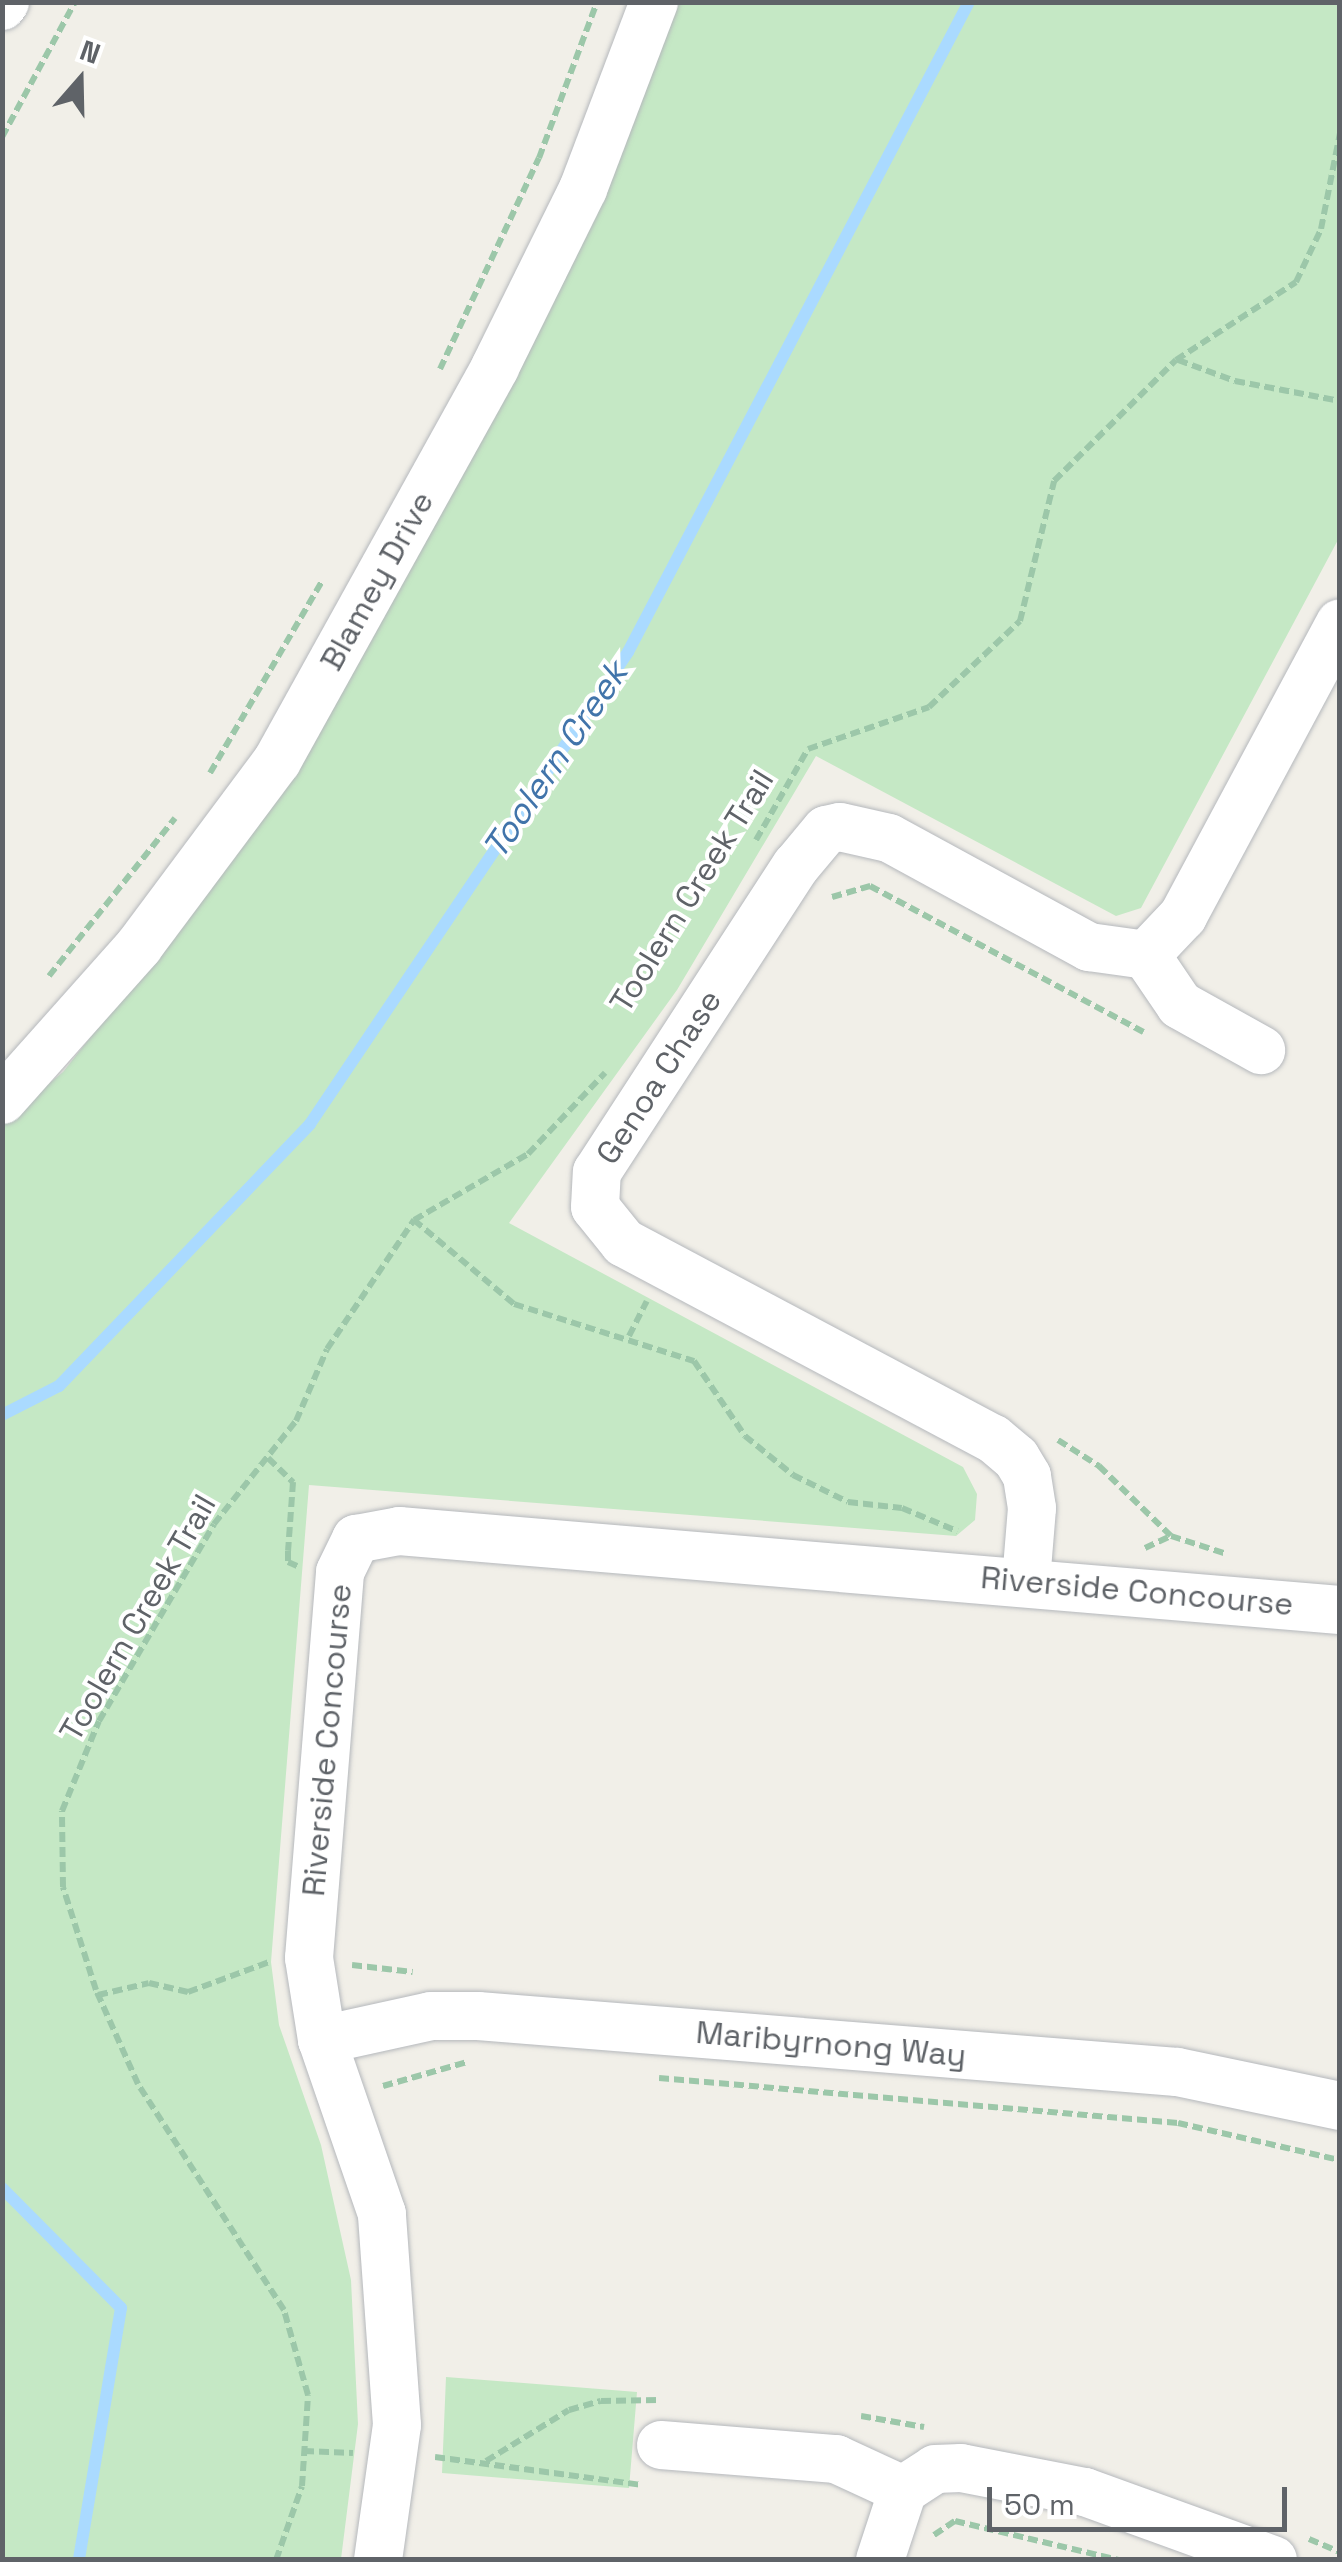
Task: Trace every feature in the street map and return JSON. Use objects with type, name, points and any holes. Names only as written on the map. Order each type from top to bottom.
[{"type":"street","name":"Blamey Drive","points":[[2,1100],[139,946],[277,761],[504,349],[584,189],[654,2]]},
{"type":"street","points":[[1261,1050],[1180,1005],[1146,956],[1183,916],[1340,623]]},
{"type":"street","name":"Genoa Chase","points":[[1027,1560],[1030,1492],[1016,1458],[992,1439],[624,1243],[594,1207],[594,1186],[618,1136],[826,830],[840,826],[889,838],[1089,947],[1146,956]]},
{"type":"street","name":"Riverside Concourse","points":[[378,2560],[394,2454],[397,2374],[382,2214],[322,2040],[310,1958],[340,1572],[356,1539],[399,1531],[1027,1560],[1340,1610]]},
{"type":"street","name":"Maribyrnong Way","points":[[322,2040],[431,2016],[478,2016],[1178,2072],[1340,2106]]},
{"type":"street","points":[[657,2465],[836,2459],[902,2490]]},
{"type":"street","points":[[880,2560],[902,2490],[935,2469],[1002,2475],[1168,2517],[1273,2560]]},
{"type":"path","points":[[2,137],[75,2]]},
{"type":"path","points":[[433,384],[540,158],[597,2]]},
{"type":"path","name":"Toolern Creek Trail","points":[[750,851],[808,749],[929,707],[1020,620],[1054,482],[1176,360],[1296,282],[1321,229],[1340,133]]},
{"type":"path","points":[[1176,360],[1235,381],[1340,401]]},
{"type":"path","points":[[205,780],[332,564]]},
{"type":"path","points":[[44,982],[180,811]]},
{"type":"path","points":[[824,908],[836,891],[870,886],[1151,1036]]},
{"type":"path","name":"Toolern Creek Trail","points":[[276,2560],[302,2486],[308,2395],[284,2310],[138,2084],[98,1995],[64,1886],[62,1811],[100,1721],[205,1539],[296,1421],[327,1349],[414,1220],[528,1154],[614,1060]]},
{"type":"path","points":[[414,1220],[514,1304],[694,1361],[745,1436],[793,1474],[848,1502],[902,1508],[1027,1560]]},
{"type":"path","points":[[1040,1428],[1099,1466],[1171,1536]]},
{"type":"path","points":[[98,1995],[149,1983],[188,1992],[284,1956],[310,1958]]},
{"type":"path","points":[[377,2087],[468,2062],[487,2064]]},
{"type":"path","points":[[645,2077],[1178,2123],[1340,2160]]},
{"type":"path","points":[[394,2454],[657,2465]]},
{"type":"path","points":[[926,2540],[955,2522],[1119,2560]]},
{"type":"green space","points":[[679,3],[1339,3],[1339,538],[1141,908],[1116,916],[816,756],[677,990],[509,1223],[963,1467],[977,1494],[975,1520],[956,1536],[309,1485],[271,1962],[279,2025],[321,2145],[351,2280],[358,2424],[341,2559],[3,2560],[3,1122],[63,1072],[247,838],[565,278]]},
{"type":"green space","points":[[446,2377],[637,2392],[629,2488],[442,2473]]},
{"type":"waterway","name":"Toolern Creek","points":[[2,1415],[59,1386],[310,1124],[628,652],[969,2]]},
{"type":"waterway","name":"Toolern Creek","points":[[2,2188],[121,2308],[79,2560]]}]
